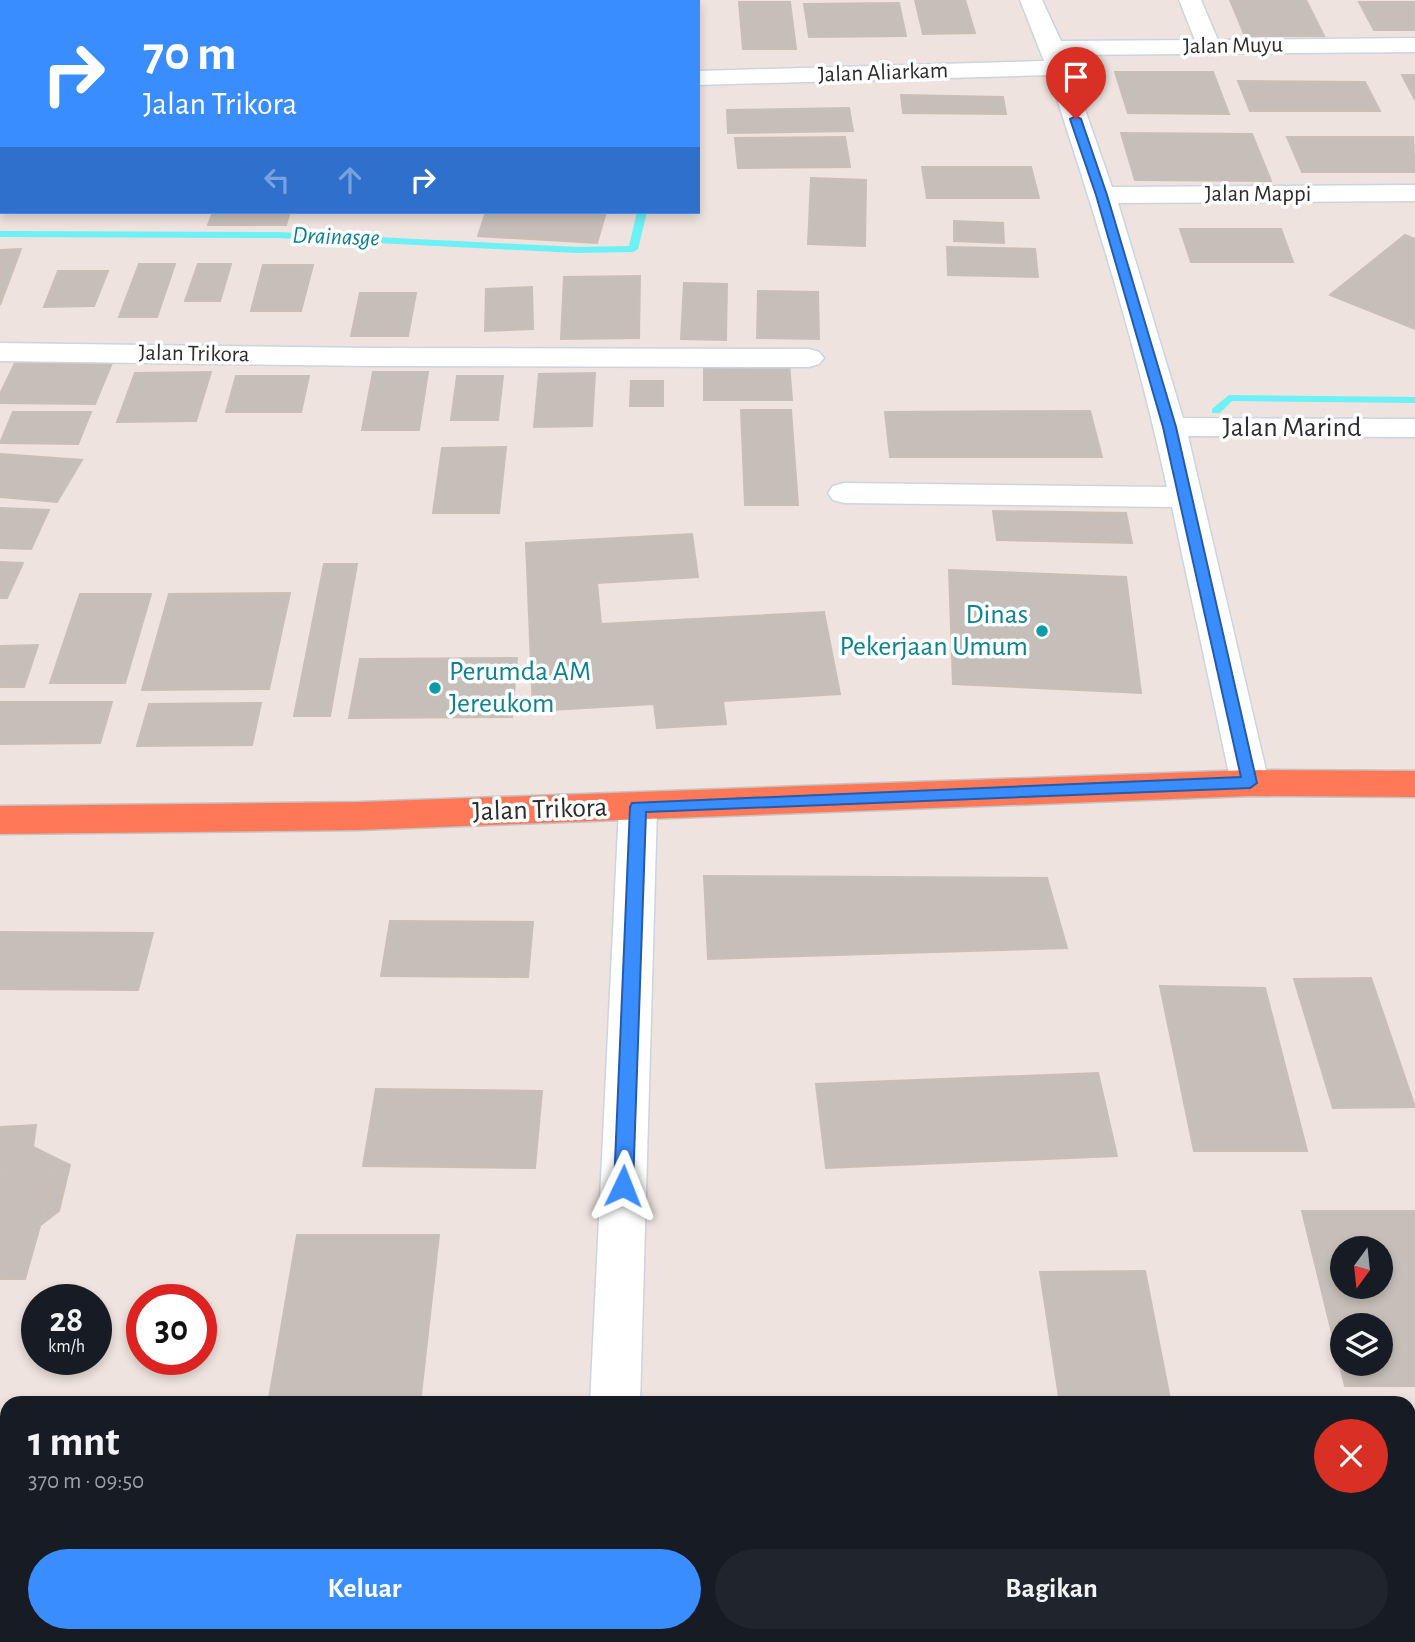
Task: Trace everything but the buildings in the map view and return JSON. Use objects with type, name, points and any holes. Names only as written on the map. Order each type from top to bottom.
[{"type":"highway","name":"Jalan Trikora","points":[[0,820],[359,816],[1250,783],[1415,784]]},
{"type":"street","points":[[1031,0],[1055,58],[1102,195],[1170,427],[1250,783]]},
{"type":"street","points":[[1190,0],[1209,46]]},
{"type":"street","name":"Jalan Muyu","points":[[1055,58],[1209,46],[1415,45]]},
{"type":"street","name":"Jalan Aliarkam","points":[[703,78],[1055,58]]},
{"type":"street","name":"Jalan Mappi","points":[[1102,195],[1415,193]]},
{"type":"street","name":"Jalan Trikora","points":[[0,352],[371,357],[808,358]]},
{"type":"street","name":"Jalan Marind","points":[[1170,427],[1415,428]]},
{"type":"street","points":[[844,493],[1186,497]]},
{"type":"street","points":[[615,1396],[638,807]]},
{"type":"waterway","name":"Drainasge","points":[[0,234],[278,235],[577,250],[633,249],[642,214]]},
{"type":"waterway","points":[[1216,411],[1229,398],[1415,400]]},
{"type":"place","name":"Dinas Pekerjaan Umum","points":[[1042,631]]},
{"type":"place","name":"Perumda AM Jereukom","points":[[435,688]]},
{"type":"route","points":[[623,1186],[638,807],[1250,783],[1170,427],[1102,195],[1076,119]]}]
